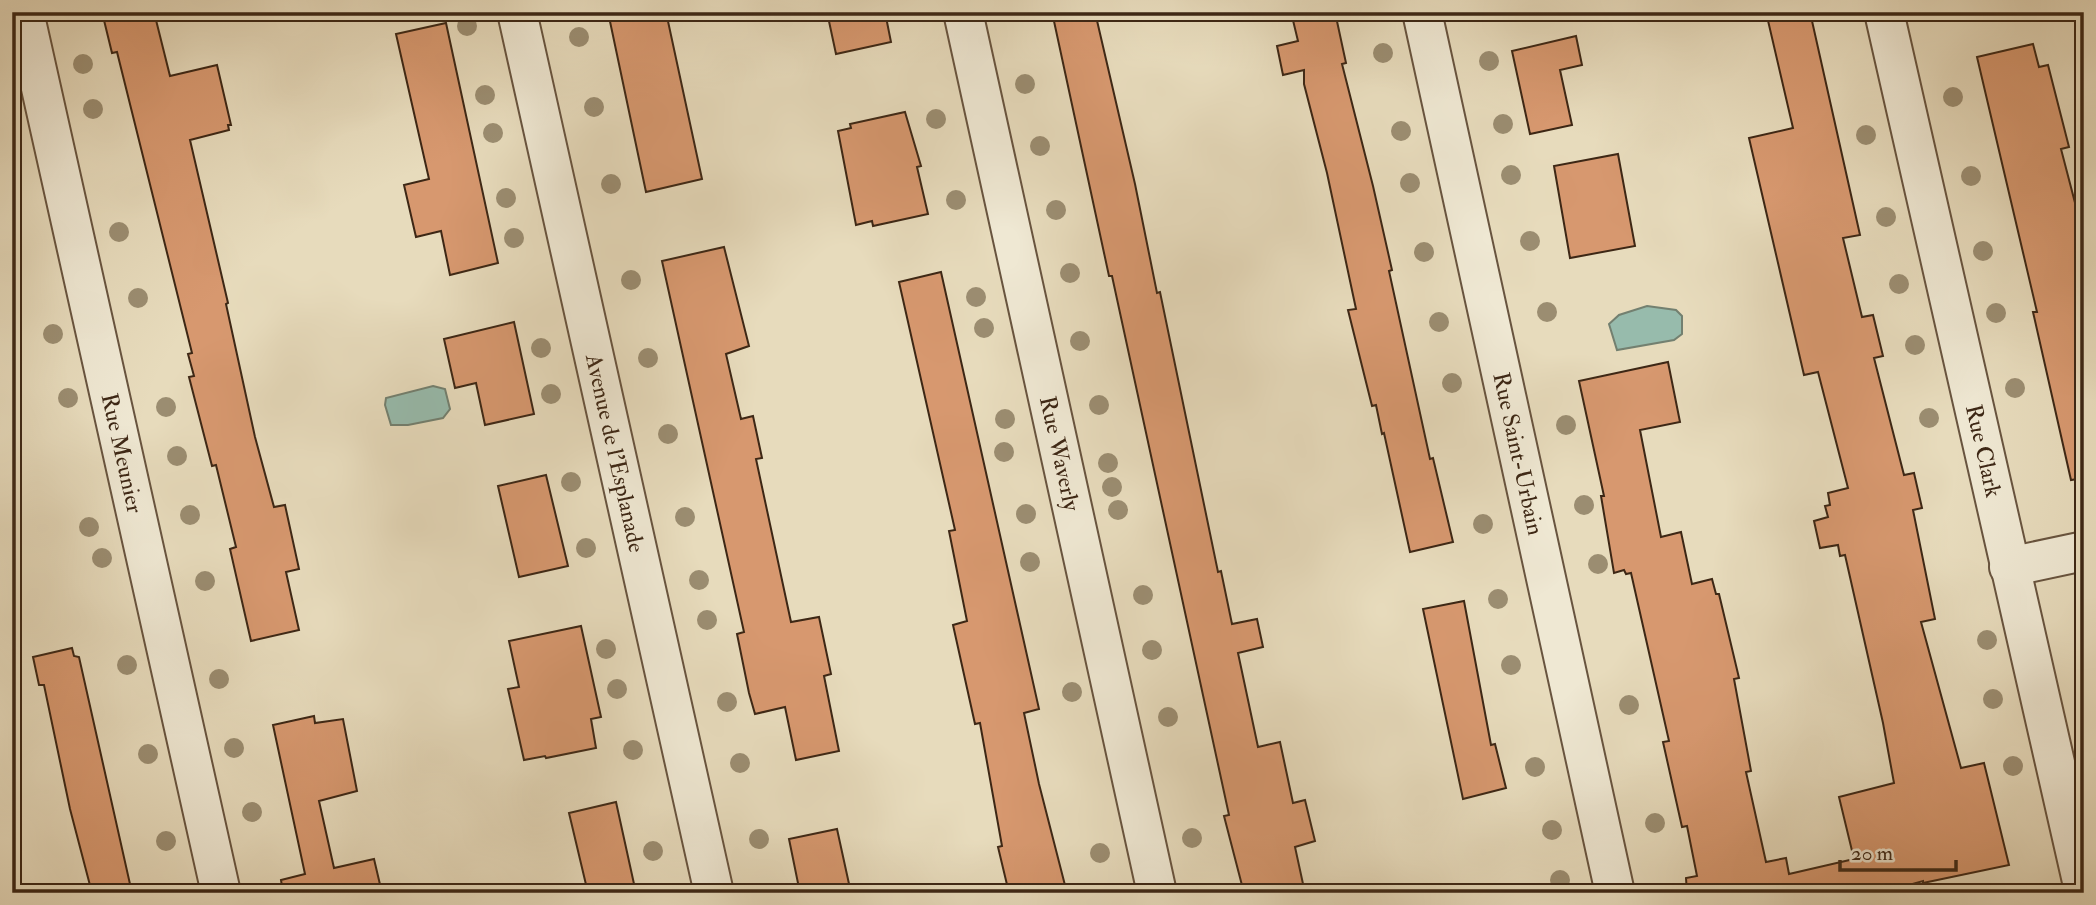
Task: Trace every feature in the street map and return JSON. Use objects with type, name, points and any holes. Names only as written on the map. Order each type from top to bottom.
[{"type":"street","name":"Rue Meunier","points":[[24,12],[221,893]]},
{"type":"street","name":"Avenue de l'Esplanade","points":[[517,12],[714,893]]},
{"type":"street","name":"Rue Waverly","points":[[963,12],[1157,893]]},
{"type":"street","name":"Rue Saint-Urbain","points":[[1422,12],[1615,893]]},
{"type":"street","name":"Rue Clark","points":[[1884,12],[2084,890]]},
{"type":"street","points":[[2009,567],[2084,551]]},
{"type":"shaded area","points":[[1647,306],[1676,310],[1682,316],[1682,334],[1674,340],[1617,350],[1609,324],[1619,315]]},
{"type":"shaded area","points":[[433,386],[445,389],[450,409],[443,418],[408,425],[391,425],[385,405],[386,398]]},
{"type":"building","points":[[102,12],[154,12],[170,76],[217,65],[231,125],[228,125],[229,130],[190,140],[228,303],[226,304],[255,437],[274,507],[285,505],[299,569],[286,572],[299,630],[251,641],[230,549],[236,547],[216,465],[212,466],[189,377],[194,376],[188,354],[192,353],[117,52],[112,53]]},
{"type":"building","points":[[608,12],[666,12],[702,179],[646,192]]},
{"type":"building","points":[[827,12],[885,12],[891,42],[836,54]]},
{"type":"building","points":[[1052,12],[1095,12],[1157,293],[1160,292],[1218,572],[1221,571],[1232,624],[1257,619],[1263,647],[1238,653],[1258,747],[1280,742],[1293,803],[1305,800],[1315,841],[1295,847],[1305,893],[1244,893],[1224,816],[1229,815]]},
{"type":"building","points":[[1291,12],[1335,12],[1346,63],[1342,64],[1392,270],[1389,271],[1430,459],[1433,458],[1453,542],[1410,552],[1384,433],[1382,434],[1376,405],[1372,406],[1348,310],[1356,309],[1327,173],[1304,84],[1304,70],[1283,75],[1277,46],[1298,41]]},
{"type":"building","points":[[1766,12],[1810,12],[1860,235],[1843,238],[1862,317],[1873,315],[1883,356],[1874,358],[1904,475],[1914,473],[1922,508],[1913,510],[1935,619],[1921,622],[1961,768],[1984,763],[2009,865],[1923,881],[1880,893],[1687,893],[1686,878],[1697,876],[1687,826],[1682,827],[1663,742],[1669,741],[1631,573],[1626,574],[1624,570],[1614,573],[1601,496],[1604,496],[1579,381],[1668,362],[1680,422],[1640,430],[1661,537],[1681,532],[1692,584],[1712,579],[1716,594],[1719,594],[1739,678],[1734,679],[1751,771],[1746,772],[1766,862],[1786,858],[1789,874],[1854,859],[1839,797],[1894,783],[1845,555],[1840,556],[1838,545],[1820,548],[1814,521],[1828,517],[1825,506],[1830,505],[1828,493],[1848,488],[1818,372],[1804,375],[1749,138],[1793,128]]},
{"type":"building","points":[[446,23],[498,263],[450,275],[441,231],[416,237],[404,185],[429,179],[396,34]]},
{"type":"building","points":[[1576,36],[1582,65],[1560,70],[1572,125],[1530,134],[1512,51]]},
{"type":"building","points":[[2033,44],[2039,67],[2048,65],[2069,147],[2061,149],[2079,218],[2084,217],[2084,478],[2071,480],[2033,312],[2037,312],[1977,57]]},
{"type":"building","points":[[905,112],[921,166],[917,167],[928,214],[873,226],[872,221],[856,225],[838,131],[851,128],[850,124]]},
{"type":"building","points":[[1618,154],[1635,246],[1570,258],[1554,166]]},
{"type":"building","points":[[724,247],[749,346],[726,354],[741,419],[753,416],[762,458],[756,459],[791,622],[819,617],[831,674],[824,676],[839,751],[796,760],[785,707],[755,714],[749,693],[737,634],[744,632],[662,261]]},
{"type":"building","points":[[941,272],[1039,709],[1024,713],[1067,893],[1009,893],[998,847],[1002,846],[980,723],[975,724],[953,625],[967,621],[949,531],[955,530],[899,282]]},
{"type":"building","points":[[514,322],[534,414],[485,425],[476,383],[455,388],[444,339]]},
{"type":"building","points":[[546,475],[568,566],[519,577],[498,486]]},
{"type":"building","points":[[1464,601],[1491,745],[1495,744],[1506,788],[1463,799],[1423,609]]},
{"type":"building","points":[[581,626],[601,717],[591,719],[596,748],[524,760],[508,689],[519,687],[509,641]]},
{"type":"building","points":[[72,648],[74,656],[79,657],[132,893],[92,893],[70,809],[44,685],[39,685],[33,657]]},
{"type":"building","points":[[314,716],[315,723],[343,719],[357,791],[319,801],[334,868],[374,859],[382,893],[283,893],[281,880],[305,874],[273,725]]},
{"type":"building","points":[[616,802],[636,893],[588,893],[569,813]]},
{"type":"building","points":[[837,829],[851,893],[800,893],[789,839]]}]
